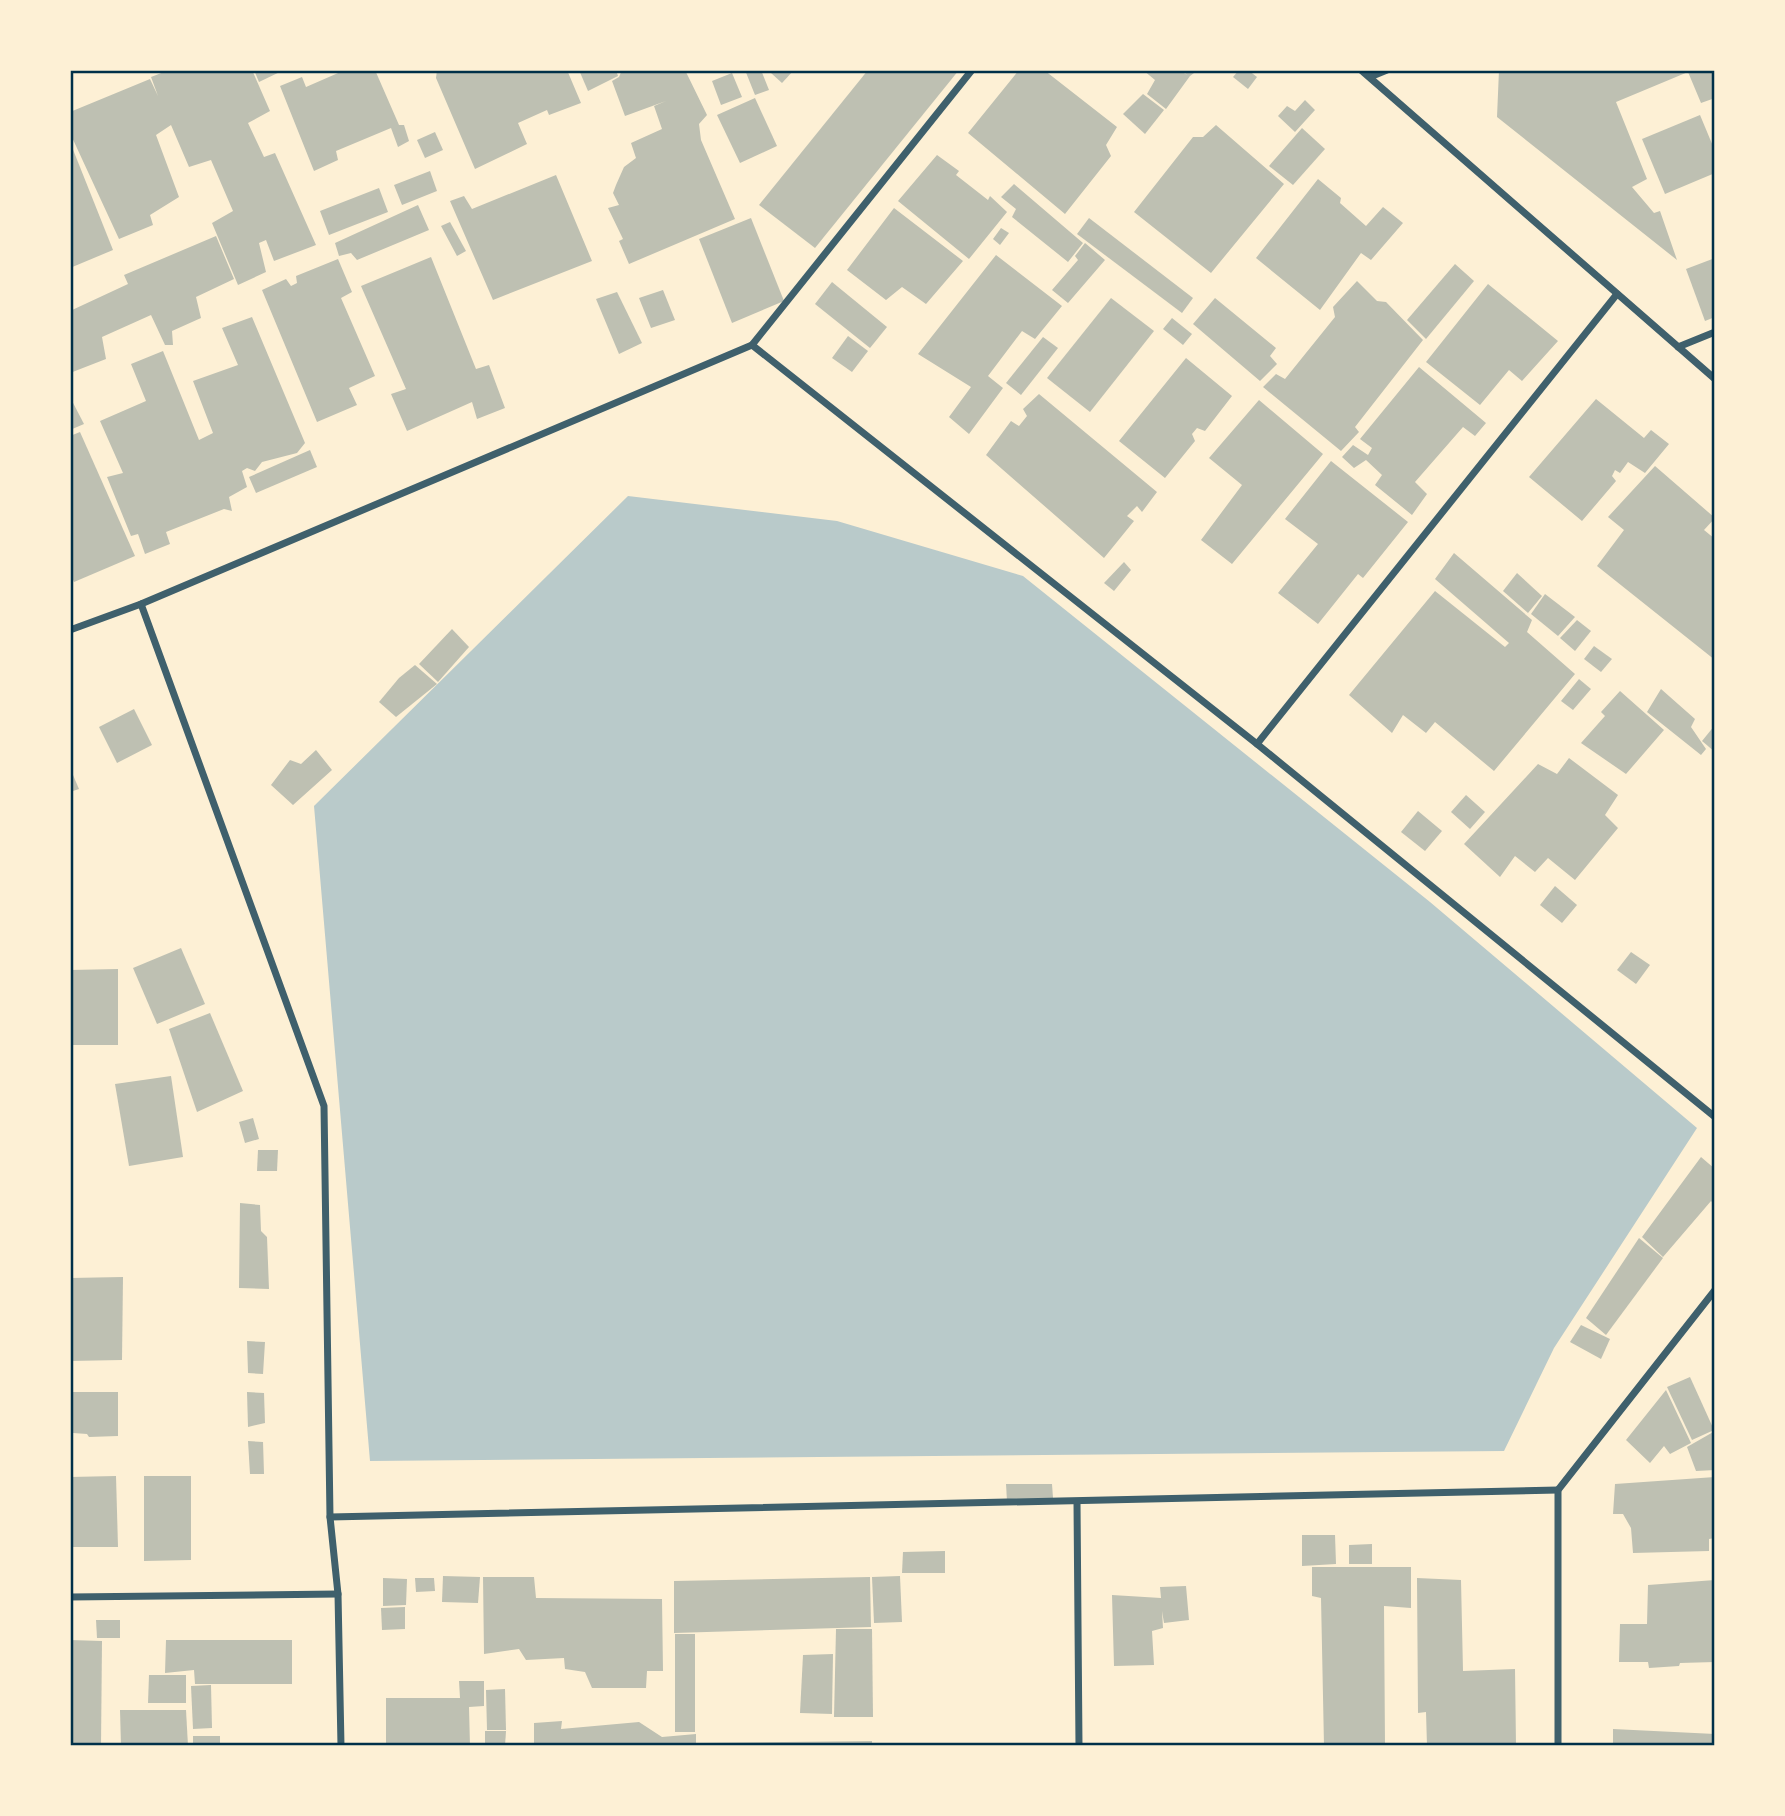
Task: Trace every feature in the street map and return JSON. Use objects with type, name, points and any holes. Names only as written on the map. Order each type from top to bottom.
[{"type":"street","points":[[70,630],[141,604],[752,345],[972,70]]},
{"type":"street","points":[[1361,70],[1715,379]]},
{"type":"street","points":[[1370,78],[1387,70]]},
{"type":"street","points":[[1257,744],[1617,294]]},
{"type":"street","points":[[1678,347],[1715,332]]},
{"type":"street","points":[[752,345],[1257,744],[1715,1117]]},
{"type":"street","points":[[141,604],[324,1105],[330,1517],[338,1594],[341,1746]]},
{"type":"street","points":[[1558,1746],[1558,1490],[1715,1290]]},
{"type":"street","points":[[330,1517],[1558,1490]]},
{"type":"street","points":[[1077,1502],[1079,1746]]},
{"type":"street","points":[[70,1597],[338,1594]]},
{"type":"shaded area","points":[[628,496],[837,521],[1023,576],[1430,902],[1697,1128],[1554,1348],[1504,1451],[370,1461],[314,806]]},
{"type":"building","points":[[169,70],[252,70],[270,111],[248,123],[264,157],[275,153],[316,245],[274,261],[266,240],[259,243],[266,272],[238,285],[212,223],[233,211],[211,160],[189,167],[171,125],[156,135],[179,197],[150,215],[153,225],[119,239],[70,133],[70,112],[150,79],[158,96],[151,77]]},
{"type":"building","points":[[254,70],[284,70],[259,82]]},
{"type":"building","points":[[345,70],[375,70],[399,125],[404,125],[409,141],[398,147],[391,128],[336,151],[338,160],[314,171],[280,86],[302,77],[306,87]]},
{"type":"building","points":[[437,70],[567,70],[581,103],[549,115],[547,110],[518,123],[527,144],[475,169],[436,78]]},
{"type":"building","points":[[579,70],[616,70],[618,76],[588,91]]},
{"type":"building","points":[[622,70],[685,70],[707,115],[699,124],[701,140],[735,219],[629,264],[619,241],[623,239],[608,208],[619,205],[613,193],[624,167],[636,158],[631,143],[662,129],[654,106],[666,101],[625,116],[612,81],[619,77]]},
{"type":"building","points":[[745,70],[761,70],[769,90],[755,95]]},
{"type":"building","points":[[773,70],[794,70],[782,83],[771,73]]},
{"type":"building","points":[[868,70],[959,70],[815,248],[759,205]]},
{"type":"building","points":[[1019,70],[1044,70],[1117,127],[1106,145],[1111,156],[1065,214],[968,133]]},
{"type":"building","points":[[1143,70],[1180,70],[1187,75],[1182,70],[1198,70],[1190,76],[1166,109],[1147,94],[1155,80]]},
{"type":"building","points":[[1239,70],[1248,70],[1257,77],[1248,89],[1233,77]]},
{"type":"building","points":[[1499,70],[1715,70],[1715,98],[1701,103],[1688,72],[1616,102],[1647,179],[1632,187],[1654,213],[1660,211],[1677,260],[1497,117]]},
{"type":"building","points":[[732,73],[742,97],[721,105],[712,81]]},
{"type":"building","points":[[1143,94],[1164,110],[1145,134],[1123,114]]},
{"type":"building","points":[[755,98],[777,146],[740,163],[717,115]]},
{"type":"building","points":[[1305,100],[1315,110],[1295,132],[1278,116],[1287,106],[1295,111]]},
{"type":"building","points":[[1700,115],[1715,151],[1715,173],[1665,194],[1642,139]]},
{"type":"building","points":[[1216,125],[1284,184],[1211,273],[1134,212],[1193,137],[1203,137]]},
{"type":"building","points":[[1302,128],[1325,149],[1293,185],[1269,166]]},
{"type":"building","points":[[435,132],[443,150],[425,158],[417,140]]},
{"type":"building","points":[[70,142],[113,250],[70,268]]},
{"type":"building","points":[[937,155],[959,171],[956,175],[988,200],[990,196],[1007,212],[969,259],[898,201]]},
{"type":"building","points":[[430,171],[437,191],[402,205],[394,185]]},
{"type":"building","points":[[556,175],[592,261],[493,300],[450,201],[464,196],[472,209]]},
{"type":"building","points":[[1318,179],[1341,198],[1340,203],[1366,226],[1383,207],[1403,223],[1371,260],[1361,253],[1320,310],[1256,258]]},
{"type":"building","points":[[1014,184],[1083,243],[1068,262],[1012,217],[1016,209],[1001,197]]},
{"type":"building","points":[[379,188],[388,212],[329,235],[320,211]]},
{"type":"building","points":[[418,205],[429,230],[357,260],[351,253],[339,256],[335,243]]},
{"type":"building","points":[[894,208],[963,261],[926,304],[902,287],[886,300],[847,270]]},
{"type":"building","points":[[751,218],[784,301],[732,323],[699,239]]},
{"type":"building","points":[[1089,218],[1193,298],[1182,313],[1077,234]]},
{"type":"building","points":[[450,222],[466,251],[457,256],[441,226]]},
{"type":"building","points":[[1001,228],[1009,233],[1000,245],[993,239]]},
{"type":"building","points":[[216,236],[234,279],[196,297],[201,318],[172,331],[173,345],[165,345],[151,315],[102,337],[106,359],[70,373],[70,311],[128,284],[124,275]]},
{"type":"building","points":[[1085,243],[1105,260],[1068,303],[1052,290],[1078,260],[1075,256]]},
{"type":"building","points":[[996,255],[1062,306],[1035,339],[1022,331],[988,376],[1003,388],[969,434],[949,417],[971,387],[918,354]]},
{"type":"building","points":[[431,257],[476,369],[489,365],[505,408],[477,419],[472,402],[407,431],[391,394],[406,389],[361,286]]},
{"type":"building","points":[[1715,258],[1715,317],[1705,321],[1686,269]]},
{"type":"building","points":[[338,259],[352,292],[341,298],[375,376],[349,388],[357,405],[317,422],[262,290],[286,279],[291,286],[297,283],[296,276]]},
{"type":"building","points":[[1455,264],[1474,281],[1426,339],[1407,320]]},
{"type":"building","points":[[1357,281],[1377,301],[1386,302],[1423,340],[1355,427],[1359,432],[1341,451],[1263,387],[1276,374],[1285,379],[1335,317],[1333,307]]},
{"type":"building","points":[[832,282],[887,327],[870,348],[815,304]]},
{"type":"building","points":[[1488,284],[1558,341],[1522,381],[1509,370],[1480,405],[1426,362]]},
{"type":"building","points":[[663,290],[675,320],[651,328],[639,298]]},
{"type":"building","points":[[617,292],[642,343],[619,354],[596,299]]},
{"type":"building","points":[[1111,298],[1154,331],[1090,412],[1047,378]]},
{"type":"building","points":[[1215,298],[1276,348],[1270,356],[1277,364],[1260,381],[1193,324]]},
{"type":"building","points":[[252,317],[305,443],[297,453],[262,462],[255,471],[247,468],[242,471],[247,487],[229,497],[232,511],[224,509],[166,532],[170,544],[145,554],[138,534],[131,536],[107,477],[123,473],[100,421],[146,401],[131,364],[163,351],[199,440],[213,433],[193,381],[238,365],[222,328]]},
{"type":"building","points":[[1172,318],[1192,334],[1183,345],[1163,329]]},
{"type":"building","points":[[848,336],[868,351],[852,372],[832,358]]},
{"type":"building","points":[[1043,337],[1058,348],[1021,395],[1006,383]]},
{"type":"building","points":[[1186,358],[1232,396],[1205,431],[1197,428],[1192,434],[1195,441],[1165,478],[1119,441]]},
{"type":"building","points":[[1419,367],[1486,423],[1475,436],[1463,427],[1415,482],[1427,494],[1412,515],[1375,485],[1382,475],[1366,460],[1354,468],[1342,457],[1353,445],[1368,455],[1372,448],[1360,439]]},
{"type":"building","points":[[1039,394],[1157,492],[1142,512],[1137,506],[1127,516],[1134,521],[1104,558],[986,455],[1011,421],[1019,426],[1027,416],[1023,409]]},
{"type":"building","points":[[70,397],[84,424],[70,430]]},
{"type":"building","points":[[1596,399],[1644,438],[1651,430],[1669,444],[1645,473],[1628,462],[1620,473],[1615,470],[1612,476],[1616,481],[1582,521],[1529,477]]},
{"type":"building","points":[[1259,400],[1323,454],[1232,564],[1201,540],[1242,485],[1209,458]]},
{"type":"building","points":[[80,432],[135,556],[74,582],[70,573],[70,436]]},
{"type":"building","points":[[310,450],[317,467],[256,493],[249,477]]},
{"type":"building","points":[[1331,461],[1408,522],[1363,578],[1358,574],[1318,624],[1278,593],[1318,544],[1285,519]]},
{"type":"building","points":[[1655,466],[1715,518],[1704,530],[1715,539],[1715,660],[1597,566],[1624,530],[1608,517]]},
{"type":"building","points":[[1454,553],[1532,620],[1527,632],[1575,674],[1494,771],[1435,722],[1426,733],[1403,715],[1392,733],[1349,695],[1435,591],[1505,647],[1509,643],[1435,579]]},
{"type":"building","points":[[1124,562],[1131,570],[1114,591],[1104,583]]},
{"type":"building","points":[[1517,573],[1542,596],[1528,613],[1503,591]]},
{"type":"building","points":[[1545,594],[1575,617],[1558,636],[1531,614]]},
{"type":"building","points":[[1577,620],[1591,631],[1575,651],[1560,638]]},
{"type":"building","points":[[452,629],[469,647],[438,682],[419,664]]},
{"type":"building","points":[[1594,646],[1612,659],[1601,672],[1584,659]]},
{"type":"building","points":[[415,665],[437,684],[396,717],[379,702],[399,678]]},
{"type":"building","points":[[1579,679],[1591,689],[1573,710],[1561,701]]},
{"type":"building","points":[[1661,689],[1695,719],[1691,727],[1706,749],[1701,755],[1647,712]]},
{"type":"building","points":[[1620,691],[1664,730],[1626,774],[1581,743],[1605,716],[1601,712]]},
{"type":"building","points":[[134,709],[152,745],[117,763],[99,727]]},
{"type":"building","points":[[1715,725],[1715,752],[1702,741]]},
{"type":"building","points":[[316,750],[332,770],[293,805],[271,785],[290,760],[301,764]]},
{"type":"building","points":[[1569,758],[1618,795],[1605,815],[1618,828],[1575,880],[1548,858],[1535,872],[1515,856],[1500,877],[1464,844],[1538,764],[1557,774]]},
{"type":"building","points":[[70,768],[79,789],[70,792]]},
{"type":"building","points":[[1466,795],[1485,812],[1470,829],[1451,812]]},
{"type":"building","points":[[1418,811],[1442,831],[1425,851],[1401,832]]},
{"type":"building","points":[[1555,886],[1577,905],[1562,923],[1540,905]]},
{"type":"building","points":[[181,948],[205,1004],[157,1024],[133,968]]},
{"type":"building","points":[[1631,952],[1650,965],[1636,984],[1617,970]]},
{"type":"building","points":[[118,969],[118,1045],[70,1045],[70,970]]},
{"type":"building","points":[[210,1013],[243,1091],[197,1112],[169,1029]]},
{"type":"building","points":[[171,1076],[183,1157],[129,1166],[115,1084]]},
{"type":"building","points":[[253,1118],[259,1139],[245,1143],[239,1122]]},
{"type":"building","points":[[258,1150],[278,1150],[277,1171],[257,1171]]},
{"type":"building","points":[[1701,1157],[1715,1169],[1715,1205],[1711,1201],[1663,1257],[1642,1237]]},
{"type":"building","points":[[240,1203],[260,1205],[261,1231],[267,1237],[269,1289],[239,1288]]},
{"type":"building","points":[[1639,1238],[1663,1258],[1606,1335],[1586,1318]]},
{"type":"building","points":[[123,1277],[122,1360],[70,1361],[70,1278]]},
{"type":"building","points":[[1581,1325],[1610,1339],[1601,1359],[1570,1342]]},
{"type":"building","points":[[247,1341],[265,1342],[263,1374],[248,1373]]},
{"type":"building","points":[[1690,1377],[1714,1430],[1692,1440],[1667,1387]]},
{"type":"building","points":[[1666,1390],[1691,1443],[1670,1454],[1664,1446],[1650,1463],[1626,1440]]},
{"type":"building","points":[[73,1392],[118,1392],[118,1436],[89,1437],[87,1434],[73,1433]]},
{"type":"building","points":[[247,1392],[264,1393],[265,1423],[248,1427]]},
{"type":"building","points":[[1715,1431],[1715,1470],[1696,1471],[1687,1447]]},
{"type":"building","points":[[248,1441],[263,1442],[264,1474],[250,1474]]},
{"type":"building","points":[[116,1476],[118,1547],[70,1547],[70,1477]]},
{"type":"building","points":[[144,1476],[191,1476],[191,1560],[144,1561]]},
{"type":"building","points":[[1715,1477],[1715,1538],[1709,1539],[1709,1551],[1633,1553],[1631,1528],[1623,1514],[1613,1514],[1615,1484]]},
{"type":"building","points":[[1006,1484],[1052,1484],[1053,1498],[1007,1501]]},
{"type":"building","points":[[1302,1535],[1335,1535],[1336,1564],[1302,1566]]},
{"type":"building","points":[[1372,1544],[1372,1564],[1349,1564],[1349,1545]]},
{"type":"building","points":[[945,1551],[945,1573],[902,1573],[903,1552]]},
{"type":"building","points":[[1312,1567],[1411,1567],[1411,1608],[1384,1606],[1385,1746],[1324,1746],[1321,1598],[1312,1596]]},
{"type":"building","points":[[443,1576],[480,1577],[478,1603],[442,1602]]},
{"type":"building","points":[[900,1576],[902,1622],[874,1623],[872,1577]]},
{"type":"building","points":[[483,1577],[534,1577],[536,1598],[662,1599],[663,1671],[647,1671],[646,1688],[592,1688],[585,1672],[565,1669],[564,1658],[526,1660],[519,1649],[484,1654]]},
{"type":"building","points":[[870,1577],[871,1627],[674,1633],[674,1581]]},
{"type":"building","points":[[383,1578],[407,1579],[406,1605],[383,1606]]},
{"type":"building","points":[[415,1578],[434,1578],[435,1591],[416,1592]]},
{"type":"building","points":[[1417,1578],[1461,1580],[1463,1671],[1515,1669],[1516,1746],[1427,1746],[1426,1712],[1418,1713]]},
{"type":"building","points":[[1715,1580],[1715,1662],[1680,1663],[1679,1666],[1649,1668],[1648,1662],[1619,1662],[1620,1624],[1647,1624],[1648,1585]]},
{"type":"building","points":[[1186,1586],[1189,1620],[1164,1623],[1162,1611],[1163,1628],[1152,1631],[1154,1665],[1114,1666],[1112,1595],[1161,1598],[1160,1587]]},
{"type":"building","points":[[405,1607],[405,1629],[382,1630],[381,1608]]},
{"type":"building","points":[[96,1620],[120,1620],[120,1638],[97,1638]]},
{"type":"building","points":[[836,1629],[872,1629],[873,1717],[834,1717]]},
{"type":"building","points":[[675,1634],[695,1634],[695,1732],[675,1732]]},
{"type":"building","points":[[70,1640],[102,1641],[101,1746],[70,1746]]},
{"type":"building","points":[[166,1640],[292,1640],[292,1684],[195,1684],[194,1670],[165,1673]]},
{"type":"building","points":[[833,1654],[832,1714],[800,1713],[803,1655]]},
{"type":"building","points":[[149,1675],[186,1675],[186,1703],[148,1703]]},
{"type":"building","points":[[459,1681],[484,1681],[484,1706],[469,1707],[470,1746],[386,1746],[386,1698],[460,1698]]},
{"type":"building","points":[[211,1685],[212,1728],[193,1729],[191,1686]]},
{"type":"building","points":[[505,1689],[506,1730],[487,1730],[486,1690]]},
{"type":"building","points":[[120,1710],[186,1710],[188,1746],[121,1746]]},
{"type":"building","points":[[562,1721],[561,1729],[639,1722],[662,1737],[696,1734],[696,1746],[534,1746],[534,1723]]},
{"type":"building","points":[[1613,1729],[1715,1734],[1715,1746],[1613,1746]]},
{"type":"building","points":[[485,1731],[506,1731],[505,1746],[485,1746]]},
{"type":"building","points":[[193,1736],[220,1736],[220,1746],[193,1746]]},
{"type":"building","points":[[872,1741],[872,1746],[698,1746],[697,1743]]}]
